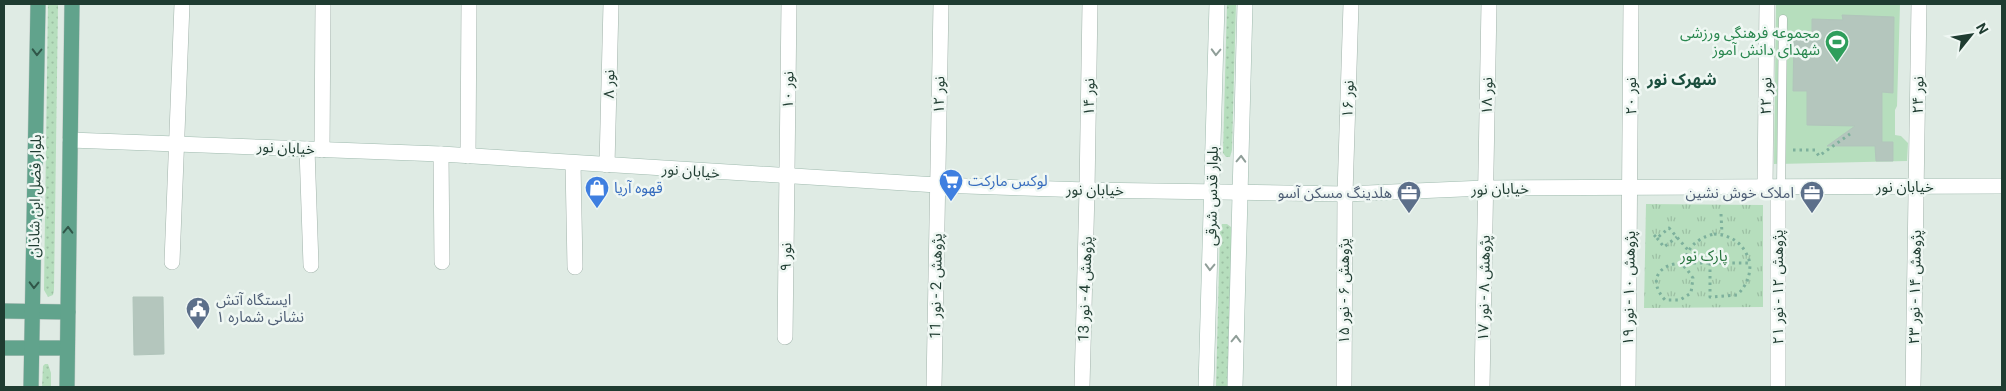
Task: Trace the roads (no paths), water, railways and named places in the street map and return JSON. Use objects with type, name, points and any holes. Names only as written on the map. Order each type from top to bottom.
[{"type":"main road","name":"بلوار فضل ابن شاذان","points":[[32,387],[38,4]]},
{"type":"main road","points":[[67,387],[72,4]]},
{"type":"main road","points":[[4,311],[68,312]]},
{"type":"main road","points":[[4,348],[67,348]]},
{"type":"street","points":[[172,262],[182,4]]},
{"type":"street","points":[[311,265],[314,150],[323,4]]},
{"type":"street","points":[[468,156],[469,4]]},
{"type":"street","name":"نور ۸","points":[[607,165],[611,4]]},
{"type":"street","name":"نور ۱۰","points":[[787,177],[789,4]]},
{"type":"street","name":"نور ۱۲","points":[[937,186],[941,4]]},
{"type":"street","name":"نور ۱۴","points":[[1087,190],[1090,4]]},
{"type":"street","name":"بلوار قدس شرقی","points":[[1206,387],[1217,4]]},
{"type":"street","name":"بلوار قدس شرقی","points":[[1235,387],[1246,4]]},
{"type":"street","name":"نور ۱۶","points":[[1345,194],[1351,4]]},
{"type":"street","name":"نور ۱۸","points":[[1485,188],[1489,4]]},
{"type":"street","name":"نور ۲۰","points":[[1630,188],[1631,4]]},
{"type":"street","name":"نور ۲۲","points":[[1767,4],[1775,187]]},
{"type":"street","name":"نور ۲۴","points":[[1917,187],[1919,4]]},
{"type":"street","name":"خیابان نور","points":[[70,140],[441,154],[937,186],[1087,190],[1345,194],[1485,188],[2002,186]]},
{"type":"street","points":[[441,154],[442,262]]},
{"type":"street","points":[[573,163],[575,267]]},
{"type":"street","name":"نور ۹","points":[[785,337],[787,177]]},
{"type":"street","name":"پژوهش 2 - نور 11","points":[[934,387],[937,186]]},
{"type":"street","name":"پژوهش ۱۲ - نور ۲۱","points":[[1775,187],[1778,387]]},
{"type":"street","name":"پژوهش ۱۴ - نور ۲۳","points":[[1913,387],[1917,187]]},
{"type":"street","name":"پژوهش ۸ - نور ۱۷","points":[[1482,387],[1485,188]]},
{"type":"street","name":"پژوهش ۱۰ - نور ۱۹","points":[[1628,387],[1630,188]]},
{"type":"street","name":"پژوهش 4 - نور 13","points":[[1082,387],[1087,190]]},
{"type":"street","name":"پژوهش ۶ - نور ۱۵","points":[[1344,387],[1345,194]]},
{"type":"lane","points":[[1775,187],[1782,150],[1783,19]]},
{"type":"place","name":"مجموعه فرهنگی ورزشی شهدای دانش آموز","points":[[1837,63]]},
{"type":"place","name":"لوکس مارکت","points":[[951,202]]},
{"type":"place","name":"قهوه آریا","points":[[597,209]]},
{"type":"place","name":"هلدینگ مسکن آسو","points":[[1409,214]]},
{"type":"place","name":"املاک خوش نشین","points":[[1812,214]]},
{"type":"place","name":"ایستگاه آتش نشانی شماره ۱","points":[[198,330]]},
{"type":"district","name":"شهرک نور","points":[[1682,79]]},
{"type":"park label","name":"پارک نور","points":[[1704,256]]}]
